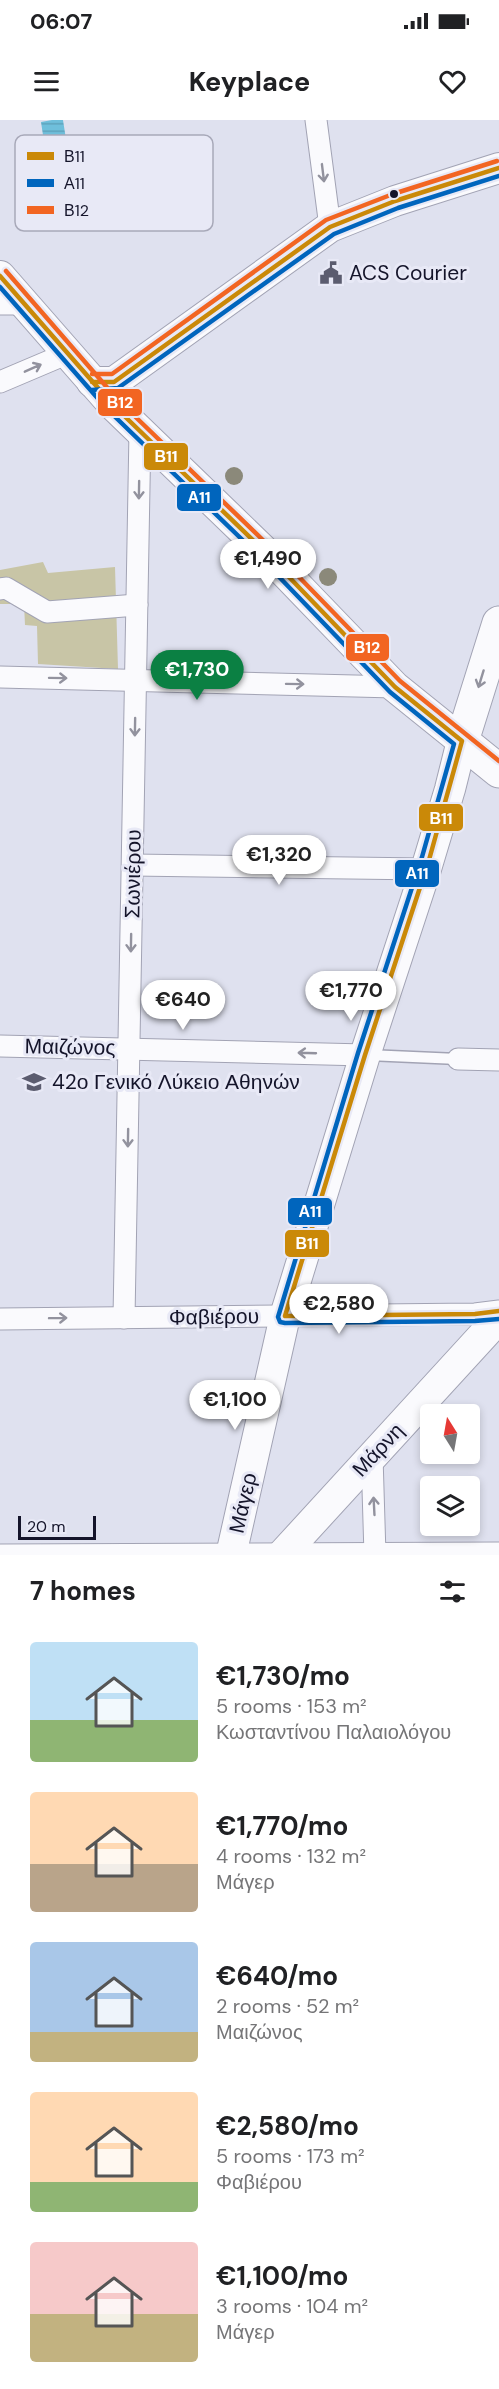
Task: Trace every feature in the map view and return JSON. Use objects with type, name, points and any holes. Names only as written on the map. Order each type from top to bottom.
[{"type":"main road","points":[[105,389],[330,226],[395,201],[499,168]]},
{"type":"main road","points":[[0,276],[12,304],[105,389],[140,431],[262,549],[395,687],[499,771]]},
{"type":"main road","name":"Μάγερ","points":[[231,1555],[285,1316],[365,1055],[426,869],[462,741],[499,623]]},
{"type":"main road","name":"Μάρνη","points":[[282,1554],[499,1318]]},
{"type":"street","points":[[316,120],[330,226]]},
{"type":"street","points":[[0,382],[66,354]]},
{"type":"street","name":"Σωνιέρου","points":[[124,1318],[140,431]]},
{"type":"street","points":[[0,589],[6,588],[48,612],[137,605]]},
{"type":"street","points":[[0,677],[395,687]]},
{"type":"street","points":[[133,865],[426,869]]},
{"type":"street","name":"Μαιζώνος","points":[[0,1046],[365,1055]]},
{"type":"street","name":"Μαιζώνος","points":[[458,1059],[499,1060]]},
{"type":"street","name":"Φαβιέρου","points":[[0,1319],[475,1314],[499,1311]]},
{"type":"street","points":[[372,1456],[375,1554]]},
{"type":"street","points":[[0,1555],[499,1553]]},
{"type":"lane","name":"Μαιζώνος","points":[[365,1055],[458,1059]]},
{"type":"shaded area","points":[[43,562],[48,573],[115,567],[118,669],[38,664],[37,626],[25,625],[24,604],[0,604],[0,570]]},
{"type":"water","points":[[63,120],[65,135],[43,135],[41,122]]},
{"type":"transit line","name":"Β12","points":[[92,374],[112,374],[326,220],[393,194],[497,161]]},
{"type":"transit line","name":"Β11","points":[[92,382],[114,382],[330,227],[395,201],[499,168]]},
{"type":"transit line","name":"Α11","points":[[92,390],[118,388],[334,234],[398,208],[499,176]]},
{"type":"transit line","name":"Β12","points":[[6,271],[118,400],[267,544],[400,681],[499,761]]},
{"type":"transit line","name":"Β11","points":[[0,276],[113,405],[262,549],[395,687],[462,741],[429,860],[365,1055],[285,1316],[475,1314],[499,1311]]},
{"type":"transit line","name":"Α11","points":[[0,287],[108,410],[257,554],[390,692],[454,744],[422,857],[358,1053],[278,1317],[280,1322],[285,1323],[499,1319]]},
{"type":"place","name":"ACS Courier","points":[[331,273]]},
{"type":"place","name":"42ο Γενικό Λύκειο Αθηνών","points":[[34,1082]]}]
